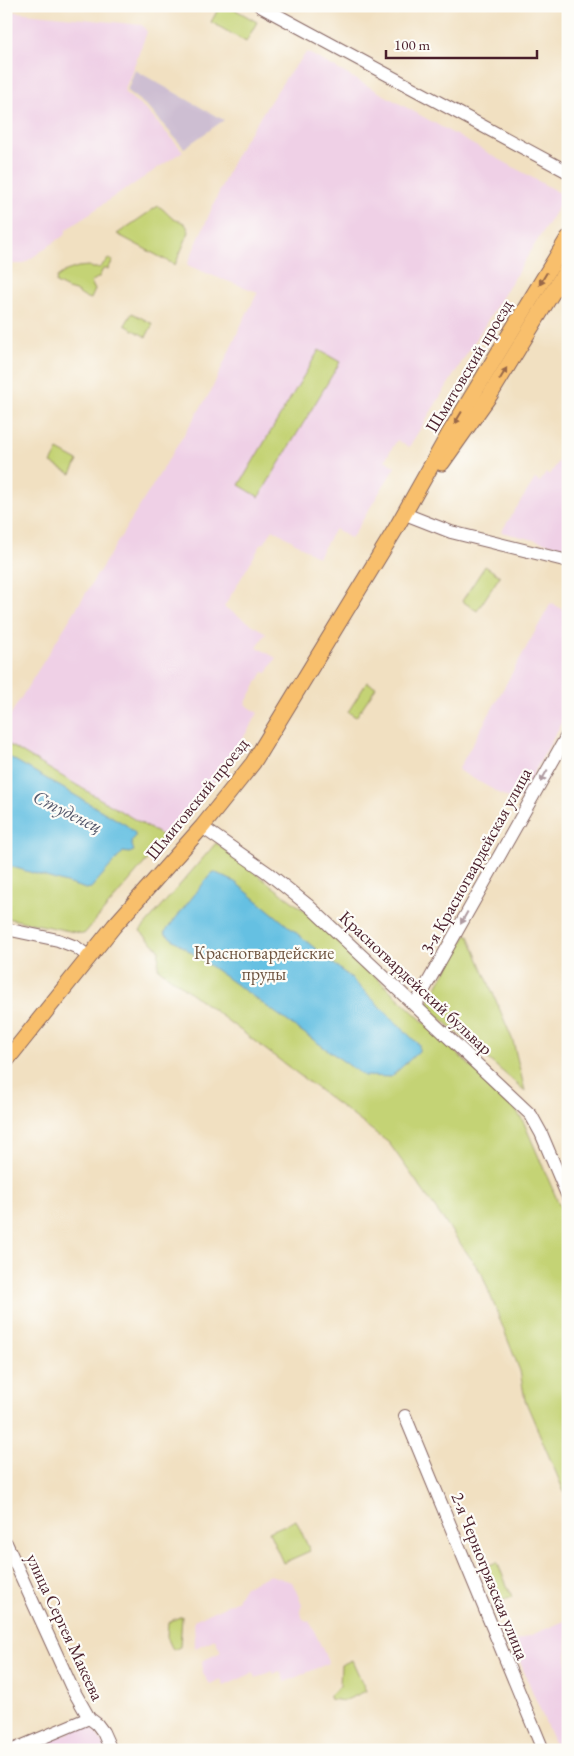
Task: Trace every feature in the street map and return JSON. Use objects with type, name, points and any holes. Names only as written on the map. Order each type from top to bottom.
[{"type":"main road","name":"Шмитовский проезд","points":[[6,1061],[114,926],[202,827],[254,763],[404,514],[449,434],[568,238]]},
{"type":"main road","name":"Шмитовский проезд","points":[[404,514],[490,395],[568,267]]},
{"type":"street","points":[[260,6],[568,172]]},
{"type":"street","points":[[404,514],[451,532],[568,561]]},
{"type":"street","name":"3-я Красногвардейская улица","points":[[417,1007],[418,1000],[568,734]]},
{"type":"street","name":"Красногвардейский бульвар","points":[[202,827],[268,873],[309,906],[531,1116],[541,1133],[568,1197]]},
{"type":"street","points":[[6,929],[58,940],[76,947],[89,957]]},
{"type":"street","name":"2-я Черногрязская улица","points":[[405,1416],[544,1750]]},
{"type":"street","name":"улица Сергея Макеева","points":[[6,1543],[71,1686],[89,1718],[103,1732],[111,1750]]},
{"type":"street","points":[[13,1750],[89,1718]]},
{"type":"shaded area","points":[[6,11],[142,25],[147,32],[124,92],[146,110],[183,151],[66,230],[66,234],[23,264],[6,264]]},
{"type":"shaded area","points":[[307,52],[565,196],[409,447],[397,440],[385,460],[395,467],[351,539],[335,529],[318,557],[273,529],[264,544],[262,543],[224,607],[266,633],[257,647],[276,658],[267,673],[263,672],[245,704],[258,713],[225,769],[166,838],[6,743],[6,722],[211,391],[258,292],[187,265],[242,144],[287,76]]},
{"type":"shaded area","points":[[135,70],[224,120],[184,148],[148,107],[127,91]]},
{"type":"shaded area","points":[[568,445],[568,548],[501,532],[535,479],[540,482],[546,473],[550,475]]},
{"type":"shaded area","points":[[551,603],[568,612],[568,712],[517,803],[458,770]]},
{"type":"shaded area","points":[[270,1575],[292,1582],[302,1604],[300,1611],[303,1619],[310,1622],[329,1663],[285,1682],[280,1671],[273,1674],[272,1671],[256,1678],[253,1673],[224,1686],[221,1679],[210,1684],[203,1674],[202,1661],[221,1652],[215,1639],[195,1648],[194,1620],[236,1601],[245,1586]]},
{"type":"shaded area","points":[[567,1620],[568,1750],[557,1750],[512,1643]]},
{"type":"shaded area","points":[[85,1726],[94,1729],[106,1750],[26,1750]]},
{"type":"green space","points":[[220,6],[229,6],[257,22],[246,42],[211,22]]},
{"type":"green space","points":[[158,206],[169,216],[185,224],[189,232],[175,265],[117,234]]},
{"type":"green space","points":[[109,259],[113,261],[108,269],[103,269],[99,277],[91,282],[95,290],[91,299],[56,283],[57,277],[66,271],[89,266],[99,268]]},
{"type":"green space","points":[[132,313],[153,324],[146,337],[125,325]]},
{"type":"green space","points":[[319,350],[340,362],[259,497],[239,485]]},
{"type":"green space","points":[[58,450],[78,461],[71,474],[51,463]]},
{"type":"green space","points":[[485,566],[500,576],[477,611],[462,601]]},
{"type":"green space","points":[[367,682],[376,687],[356,717],[348,712]]},
{"type":"green space","points":[[6,743],[166,838],[84,934],[6,918]]},
{"type":"green space","name":"Красногвардейские пруды","points":[[216,843],[310,915],[514,1107],[524,1123],[568,1225],[568,1501],[525,1400],[520,1371],[482,1274],[389,1143],[158,968],[159,949],[140,931]]},
{"type":"green space","points":[[466,935],[469,936],[513,1041],[525,1091],[429,1008],[428,1003]]},
{"type":"green space","points":[[296,1520],[310,1551],[283,1563],[269,1532]]},
{"type":"green space","points":[[497,1562],[512,1597],[499,1602],[484,1567]]},
{"type":"green space","points":[[182,1616],[180,1647],[173,1650],[167,1637],[168,1622]]},
{"type":"green space","points":[[352,1660],[366,1691],[344,1701],[330,1699],[330,1695],[340,1686],[341,1665]]},
{"type":"water","name":"Студенец","points":[[6,755],[126,825],[135,833],[135,837],[131,842],[134,851],[129,853],[123,852],[91,888],[86,889],[6,865]]},
{"type":"water","points":[[214,872],[235,882],[352,979],[419,1045],[419,1051],[391,1077],[364,1076],[164,933]]}]
